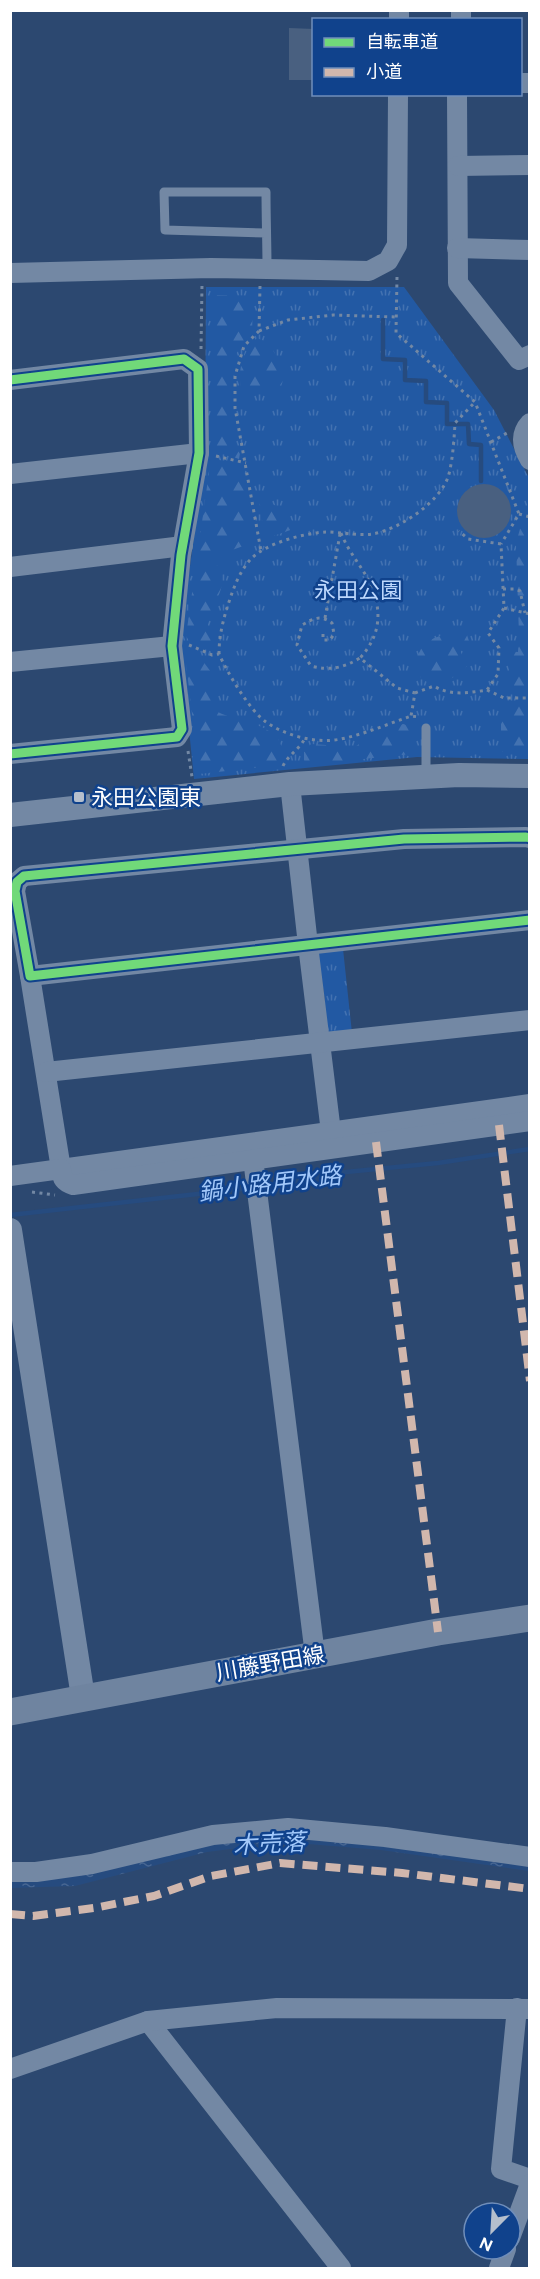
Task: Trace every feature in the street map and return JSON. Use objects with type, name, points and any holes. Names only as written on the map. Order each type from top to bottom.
[{"type":"main road","name":"川藤野田線","points":[[10,1712],[315,1655],[530,1618]]},
{"type":"street","points":[[10,273],[116,269],[369,272],[388,261],[398,245],[398,96]]},
{"type":"street","points":[[457,96],[458,283],[519,360],[530,355]]},
{"type":"street","points":[[458,165],[530,165]]},
{"type":"street","points":[[457,248],[530,250]]},
{"type":"street","points":[[10,380],[184,359],[193,363],[198,369],[199,453],[183,546],[172,646],[181,734],[177,737],[10,754]]},
{"type":"street","points":[[520,427],[526,428],[523,439],[524,450],[530,460]]},
{"type":"street","points":[[10,474],[199,453]]},
{"type":"street","points":[[10,567],[183,546]]},
{"type":"street","points":[[10,662],[172,646]]},
{"type":"street","points":[[10,816],[287,778],[530,776]]},
{"type":"street","points":[[287,778],[332,1132]]},
{"type":"street","points":[[530,838],[404,839],[24,876],[17,882],[15,891],[62,1177],[65,1182],[73,1185],[530,1121]]},
{"type":"street","points":[[30,976],[530,920]]},
{"type":"street","points":[[46,1072],[530,1020]]},
{"type":"street","points":[[10,1176],[530,1104]]},
{"type":"street","points":[[253,1159],[315,1655]]},
{"type":"street","points":[[10,1230],[83,1697]]},
{"type":"street","points":[[10,1872],[36,1872],[92,1864],[213,1835],[288,1828],[385,1837],[530,1857]]},
{"type":"street","points":[[10,2068],[148,2021],[278,2008],[523,2008],[501,2169],[530,2179]]},
{"type":"street","points":[[148,2021],[341,2268]]},
{"type":"street","points":[[526,2205],[530,2184]]},
{"type":"lane","points":[[263,269],[267,233],[266,192],[164,192],[165,230],[267,233]]},
{"type":"lane","points":[[426,728],[426,777]]},
{"type":"path","points":[[388,261],[397,275],[396,333],[475,402],[519,514]]},
{"type":"path","points":[[259,331],[263,269]]},
{"type":"path","points":[[193,363],[201,352],[202,282]]},
{"type":"path","points":[[261,550],[235,408],[235,376],[244,346],[259,331],[288,320],[333,315],[396,317]]},
{"type":"path","points":[[426,728],[423,718],[411,716],[338,740],[291,735],[264,722],[227,673],[219,654],[219,639],[223,617],[236,582],[249,560],[261,550],[297,536],[323,532],[373,534],[399,525],[423,510],[449,476],[455,423],[475,402]]},
{"type":"path","points":[[490,442],[520,427]]},
{"type":"path","points":[[199,453],[246,463]]},
{"type":"path","points":[[519,514],[530,517]]},
{"type":"path","points":[[487,690],[498,675],[499,648],[488,633],[504,608],[501,544],[519,514]]},
{"type":"path","points":[[459,531],[468,539],[501,544]]},
{"type":"path","points":[[325,618],[341,533]]},
{"type":"path","points":[[323,634],[323,640],[330,640],[334,634],[332,623],[325,618],[316,617],[302,625],[297,645],[311,666],[323,669],[347,666],[360,658],[376,636],[378,622],[376,603],[370,582],[346,546],[341,533]]},
{"type":"path","points":[[503,589],[520,591],[527,613],[504,608]]},
{"type":"path","points":[[172,646],[187,645],[212,655],[219,654]]},
{"type":"path","points":[[360,658],[397,688],[416,693],[434,686],[443,692],[487,690],[504,698],[530,698]]},
{"type":"path","points":[[411,716],[416,693]]},
{"type":"path","points":[[181,734],[187,740],[193,781]]},
{"type":"path","points":[[287,778],[283,764],[300,748],[305,738]]},
{"type":"green space","name":"永田公園","points":[[206,287],[404,287],[494,410],[528,476],[530,485],[529,759],[417,757],[194,779],[180,640],[205,456]]},
{"type":"green space","points":[[212,295],[253,296],[252,334],[235,355],[231,381],[231,419],[240,453],[239,459],[213,450]]},
{"type":"green space","points":[[257,338],[269,343],[287,375],[278,388],[256,392],[242,391],[240,369],[248,349]]},
{"type":"green space","points":[[216,459],[244,468],[250,508],[246,545],[224,553],[216,563],[222,581],[208,622],[215,649],[191,644],[186,636],[210,465]]},
{"type":"green space","points":[[262,499],[282,510],[296,528],[265,539],[259,500]]},
{"type":"green space","points":[[528,523],[529,694],[519,694],[510,674],[508,651],[518,652],[516,543],[520,529]]},
{"type":"green space","points":[[455,631],[467,635],[469,641],[461,644],[459,648],[467,666],[461,673],[439,685],[425,681],[420,677],[416,667],[420,650],[431,640]]},
{"type":"green space","points":[[192,658],[202,660],[214,676],[218,712],[274,734],[282,752],[280,765],[199,774],[186,663]]},
{"type":"green space","points":[[501,706],[529,706],[529,752],[501,752]]},
{"type":"green space","points":[[403,724],[413,727],[411,754],[306,765],[304,760],[304,752],[311,744],[355,747],[371,735]]},
{"type":"green space","points":[[343,949],[352,1033],[327,1032],[321,1002],[325,1001],[318,953]]},
{"type":"water","points":[[286,1834],[530,1864],[529,1871],[381,1850],[284,1842],[207,1852],[75,1886],[11,1888],[11,1879],[210,1843]]},
{"type":"building","points":[[289,28],[312,29],[312,80],[289,80]]},
{"type":"building","points":[[484,484],[494,486],[503,492],[509,501],[511,511],[509,521],[503,530],[494,536],[484,538],[474,536],[465,530],[459,521],[457,511],[459,501],[465,492],[474,486]]},
{"type":"waterway","points":[[383,320],[383,359],[405,360],[405,380],[426,381],[426,402],[447,403],[447,424],[468,424],[469,444],[481,445],[481,481]]},
{"type":"waterway","name":"鍋小路用水路","points":[[262,1186],[346,1172],[438,1163],[530,1149]]},
{"type":"waterway","name":"鍋小路用水路","points":[[10,1215],[251,1188]]},
{"type":"marked path","points":[[499,1125],[530,1381]]},
{"type":"marked path","points":[[376,1142],[438,1632]]},
{"type":"marked path","points":[[10,1914],[33,1916],[94,1908],[154,1896],[211,1876],[280,1863],[402,1873],[530,1889]]},
{"type":"cycle path","points":[[10,380],[184,359],[198,369],[199,453],[181,555],[172,646],[182,729],[177,737],[10,754]]},
{"type":"cycle path","points":[[530,838],[404,839],[24,876],[17,882],[15,891],[30,976],[530,920]]},
{"type":"place","name":"永田公園東","points":[[79,797]]},
{"type":"water label","name":"木売落","points":[[269,1844]]}]
